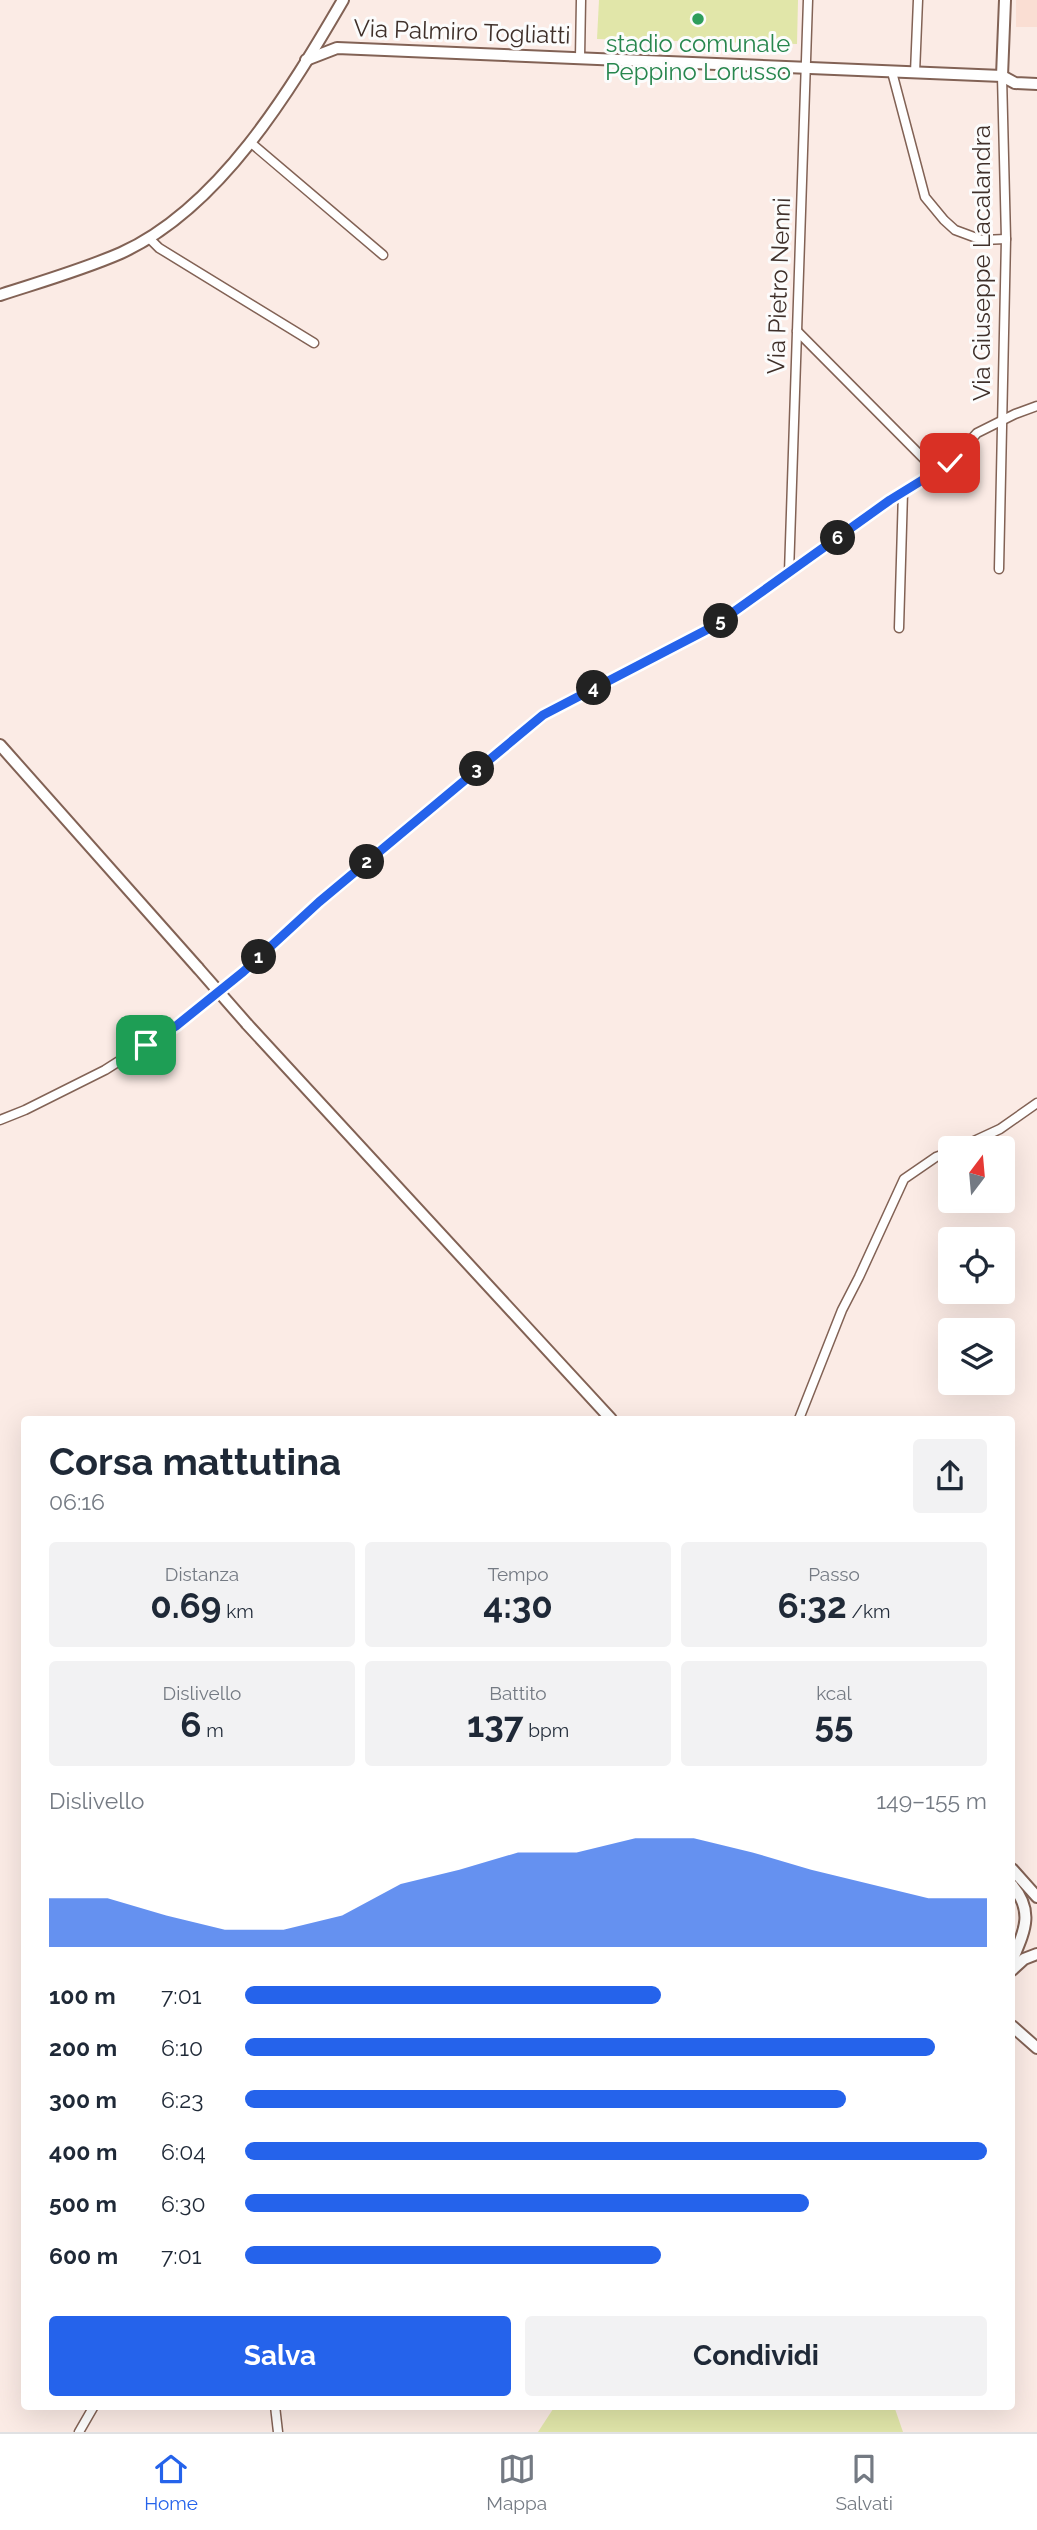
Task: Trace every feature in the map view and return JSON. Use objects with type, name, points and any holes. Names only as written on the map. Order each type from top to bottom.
[{"type":"street","points":[[0,295],[78,270],[122,252],[149,238],[196,203],[232,166],[250,142],[306,60],[342,0]]},
{"type":"street","points":[[580,58],[581,0]]},
{"type":"street","name":"Via Pietro Nenni","points":[[789,573],[808,0]]},
{"type":"street","points":[[915,73],[918,0]]},
{"type":"street","name":"Via Giuseppe Lacalandra","points":[[999,569],[1006,239],[1002,76],[1005,0]]},
{"type":"street","points":[[330,22],[331,37],[337,48]]},
{"type":"street","name":"Via Palmiro Togliatti","points":[[306,60],[337,48],[1002,76],[1015,83],[1037,84]]},
{"type":"street","points":[[892,72],[925,197],[955,230],[982,240],[1006,239]]},
{"type":"street","points":[[250,142],[383,255]]},
{"type":"street","points":[[149,238],[159,248],[314,343]]},
{"type":"street","points":[[797,331],[936,471]]},
{"type":"street","points":[[0,1120],[105,1070],[176,1026],[243,972],[319,902],[543,715],[714,626],[903,492],[950,463],[977,433],[1037,406]]},
{"type":"street","points":[[899,628],[903,492]]},
{"type":"street","points":[[0,745],[247,1024],[608,1416]]},
{"type":"street","points":[[985,1136],[1000,1129],[1037,1103]]},
{"type":"street","points":[[800,1416],[842,1310],[904,1180],[938,1156]]},
{"type":"street","points":[[1015,1872],[1037,1897]]},
{"type":"street","points":[[1015,1889],[1026,1909],[1025,1930],[1015,1954]]},
{"type":"street","points":[[1015,1967],[1037,1954]]},
{"type":"street","points":[[1015,2029],[1037,2048]]},
{"type":"street","points":[[79,2432],[92,2410]]},
{"type":"street","points":[[275,2410],[278,2432]]},
{"type":"shaded area","points":[[1016,0],[1037,0],[1037,27],[1016,27]]},
{"type":"green space","name":"stadio comunale Peppino Lorusso","points":[[599,0],[798,0],[797,44],[597,39]]},
{"type":"green space","points":[[552,2410],[895,2410],[903,2432],[538,2432]]},
{"type":"place","name":"stadio comunale Peppino Lorusso","points":[[698,19]]},
{"type":"route","points":[[146,1045],[176,1026],[243,972],[319,902],[543,715],[714,626],[890,500],[950,463]]}]
